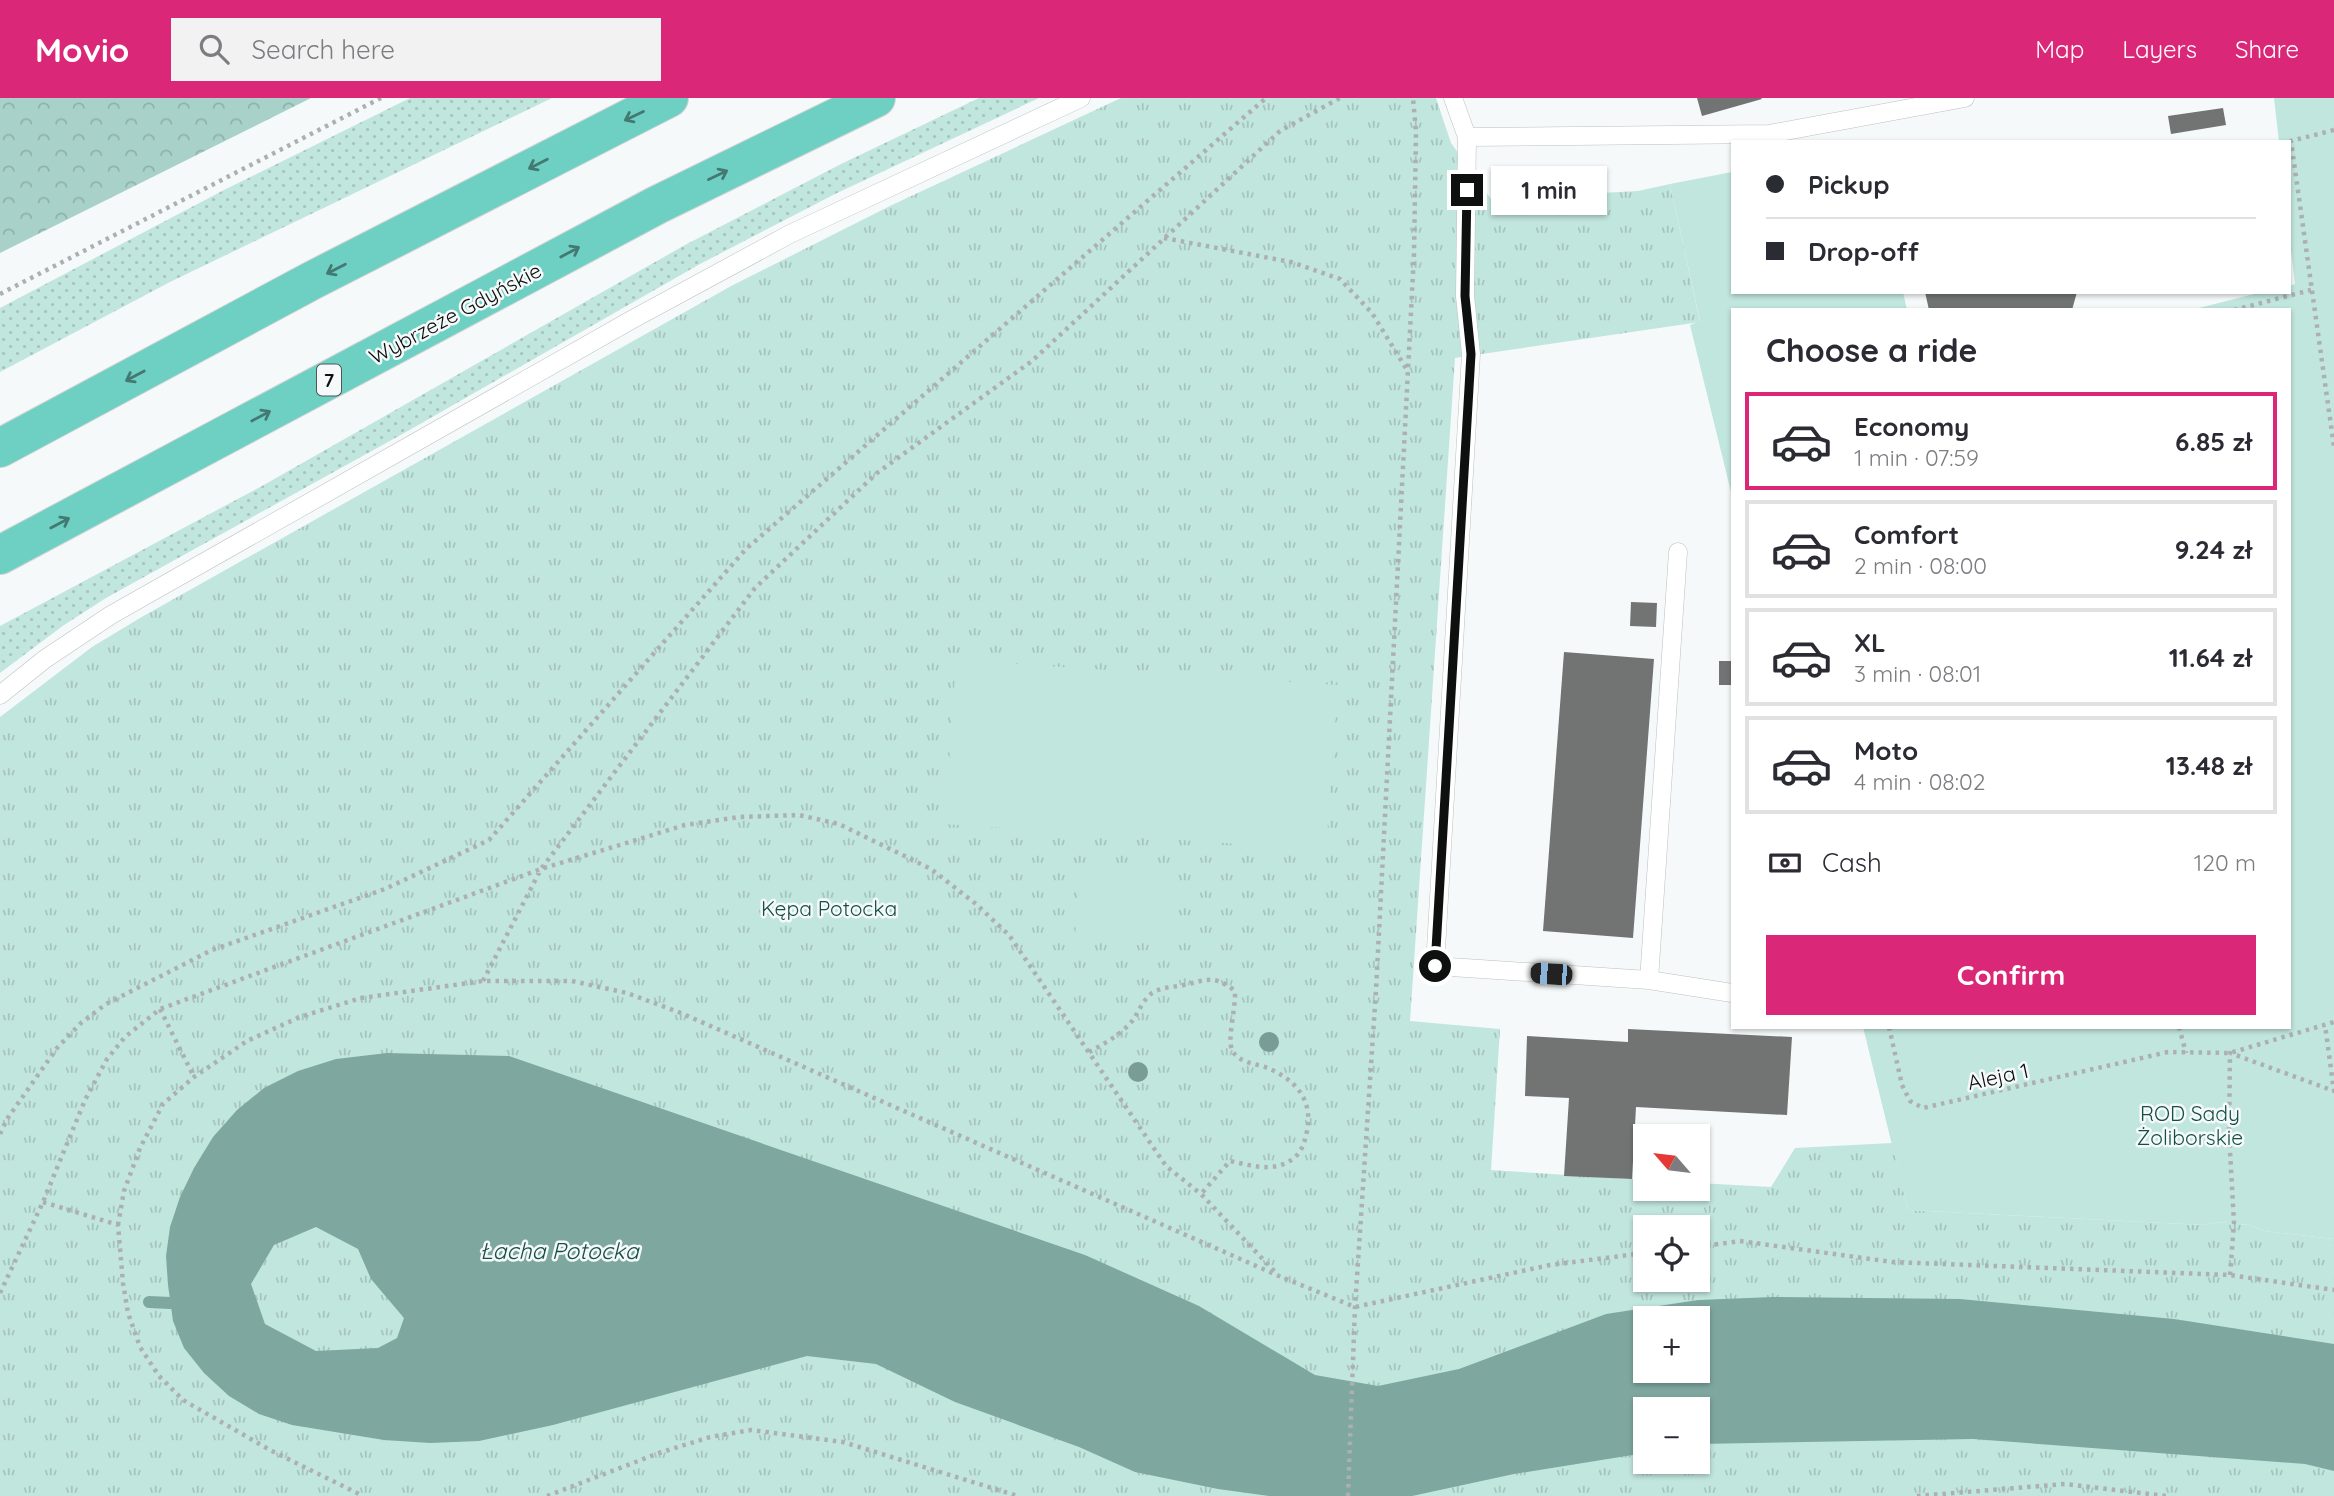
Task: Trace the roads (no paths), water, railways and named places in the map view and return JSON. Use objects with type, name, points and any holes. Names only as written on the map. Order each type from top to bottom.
[{"type":"highway","points":[[0,448],[313,280],[669,98]]},
{"type":"highway","name":"Wybrzeże Gdyńskie","points":[[0,555],[657,205],[876,98]]},
{"type":"lane","points":[[0,695],[45,659],[111,615],[633,319],[790,234],[1081,98]]},
{"type":"lane","points":[[1453,98],[1467,137],[1465,296],[1471,354],[1435,966],[1649,980],[1731,993]]},
{"type":"lane","points":[[1467,137],[1769,134],[1965,98]]},
{"type":"lane","points":[[1649,980],[1678,552]]},
{"type":"water","name":"Łacha Potocka","points":[[387,1053],[509,1056],[1085,1255],[1199,1306],[1315,1375],[1378,1386],[1459,1369],[1606,1314],[1633,1310],[1633,1383],[1710,1383],[1710,1306],[1659,1306],[1698,1300],[1773,1297],[1960,1299],[2174,1319],[2334,1344],[2334,1471],[2305,1464],[1973,1439],[1710,1444],[1710,1397],[1633,1397],[1633,1455],[1514,1474],[1412,1496],[1269,1496],[1218,1489],[1135,1472],[1079,1447],[955,1402],[876,1364],[807,1356],[553,1425],[479,1441],[430,1443],[384,1440],[292,1425],[259,1414],[229,1396],[204,1373],[184,1348],[173,1321],[166,1256],[170,1227],[180,1197],[213,1137],[237,1110],[264,1088],[298,1071],[336,1059]],"holes":[[[316,1227],[358,1249],[371,1279],[404,1318],[397,1338],[378,1348],[316,1351],[265,1324],[251,1284],[274,1245]]]},
{"type":"waterway","points":[[149,1302],[170,1303]]},
{"type":"park label","name":"Kępa Potocka","points":[[829,908]]},
{"type":"park label","name":"ROD Sady Żoliborskie","points":[[2190,1125]]}]
